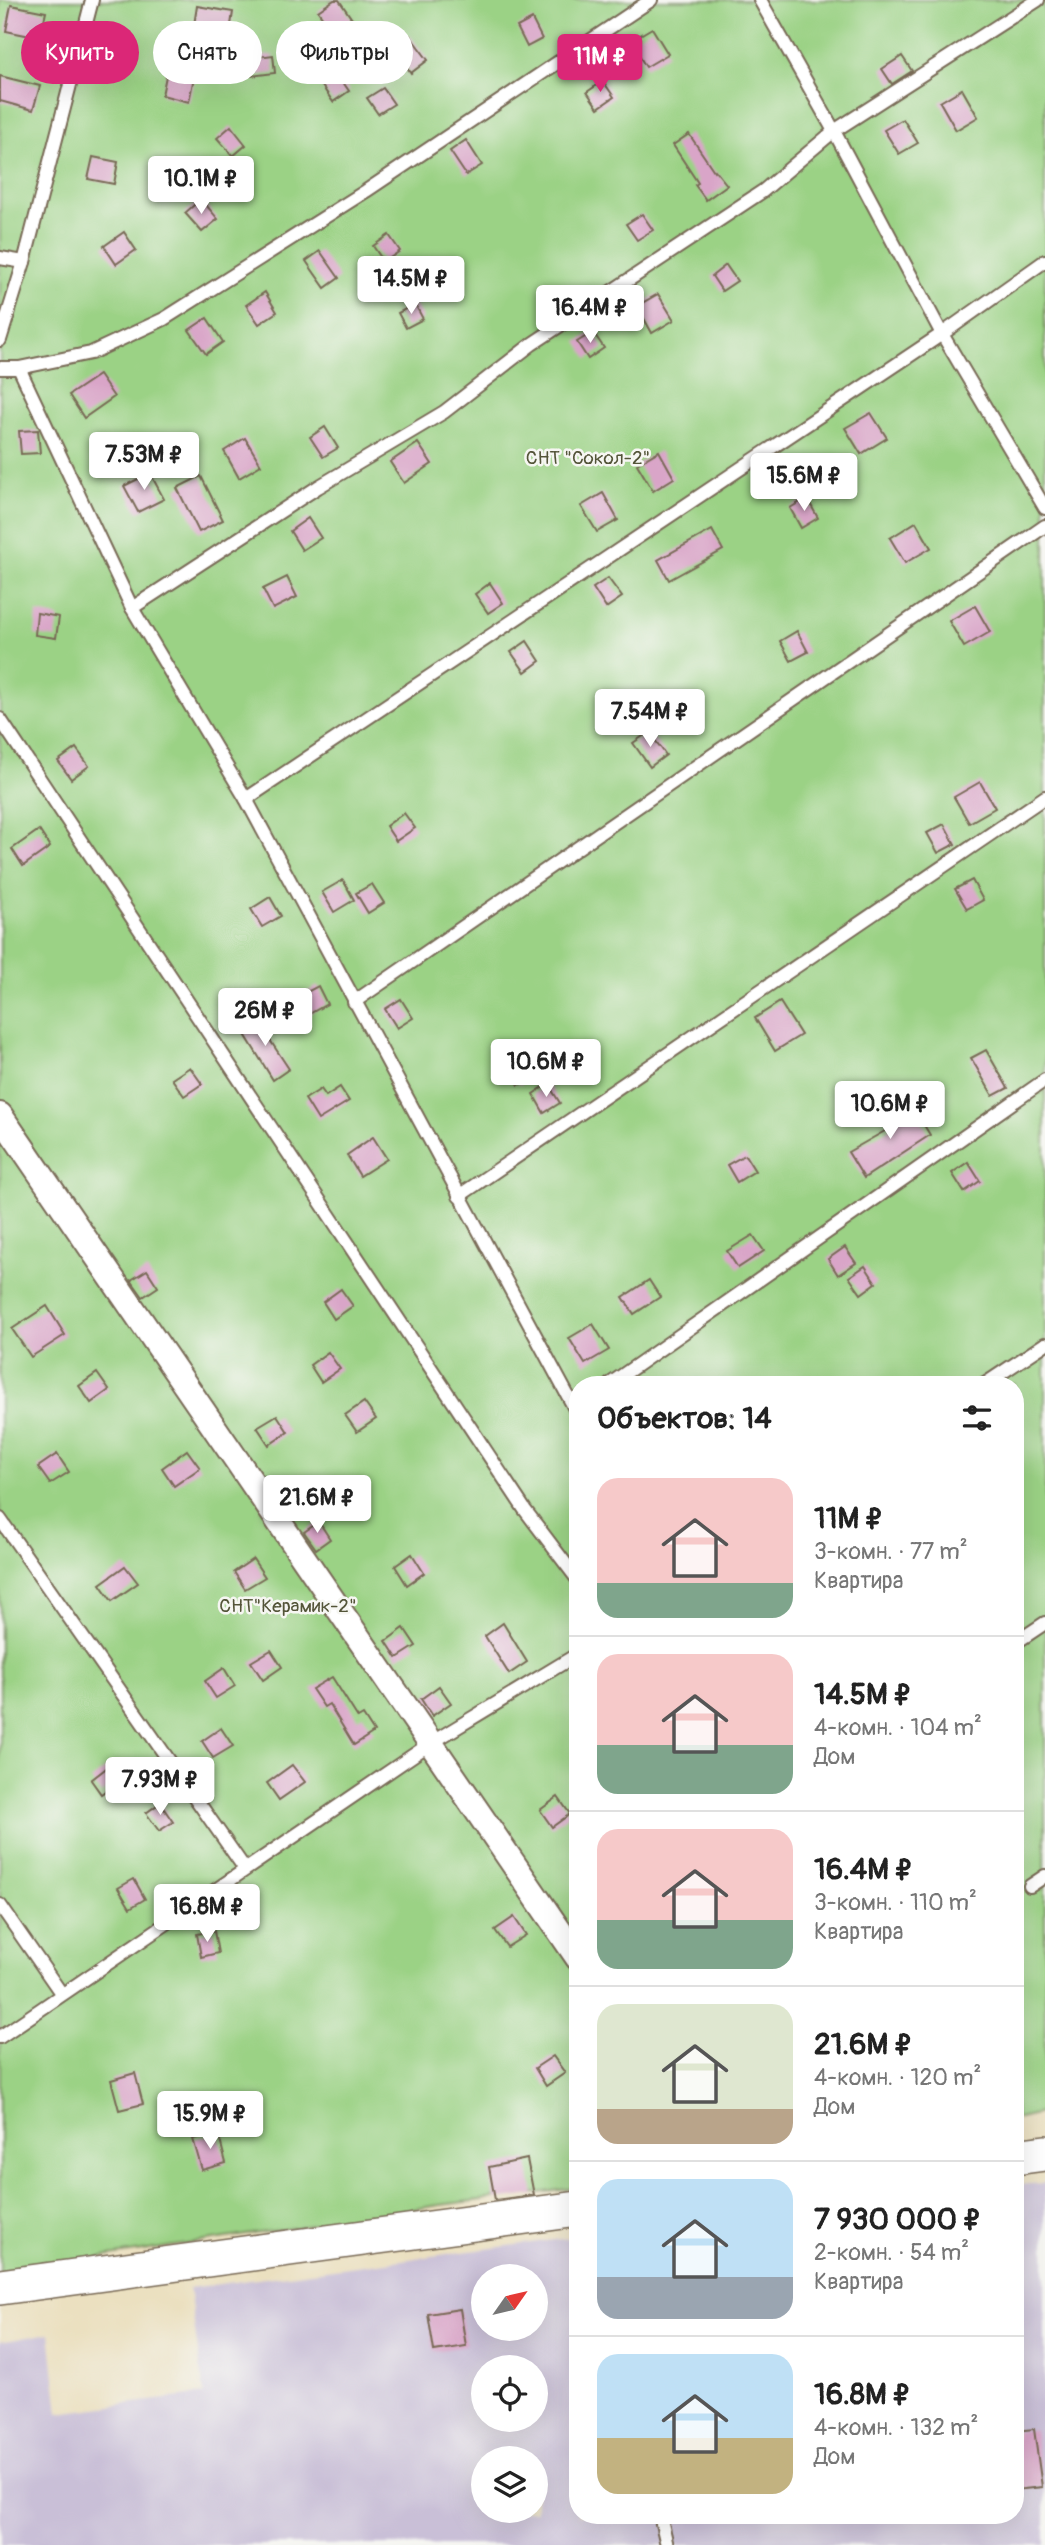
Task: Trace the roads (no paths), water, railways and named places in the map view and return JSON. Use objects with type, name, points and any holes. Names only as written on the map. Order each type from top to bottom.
[{"type":"street","points":[[0,1115],[569,1945]]},
{"type":"street","points":[[1024,2156],[1045,2153]]},
{"type":"street","points":[[0,2287],[569,2210]]},
{"type":"lane","points":[[0,340],[24,262],[92,0]]},
{"type":"lane","points":[[0,369],[19,369],[92,353],[164,319],[366,191],[651,0]]},
{"type":"lane","points":[[760,0],[834,131],[942,334],[1045,508]]},
{"type":"lane","points":[[132,608],[318,487],[444,412],[532,344],[763,191],[834,131],[1038,0]]},
{"type":"lane","points":[[0,258],[24,262]]},
{"type":"lane","points":[[246,799],[942,334],[1045,261]]},
{"type":"lane","points":[[19,369],[132,608],[246,799],[569,1396]]},
{"type":"lane","points":[[354,1002],[1045,526]]},
{"type":"lane","points":[[0,719],[525,1510],[569,1568]]},
{"type":"lane","points":[[459,1196],[1045,797]]},
{"type":"lane","points":[[621,1376],[1045,1080]]},
{"type":"lane","points":[[997,1376],[1045,1344]]},
{"type":"lane","points":[[0,1519],[245,1869]]},
{"type":"lane","points":[[1024,1637],[1045,1623]]},
{"type":"lane","points":[[0,2037],[431,1743],[569,1659]]},
{"type":"lane","points":[[1030,1886],[1045,1877]]},
{"type":"lane","points":[[0,1905],[61,1993]]},
{"type":"lane","points":[[662,2524],[667,2545]]},
{"type":"park label","name":"СНТ \"Сокол-2\"","points":[[588,458]]},
{"type":"park label","name":"СНТ\"Керамик-2\"","points":[[288,1606]]}]
